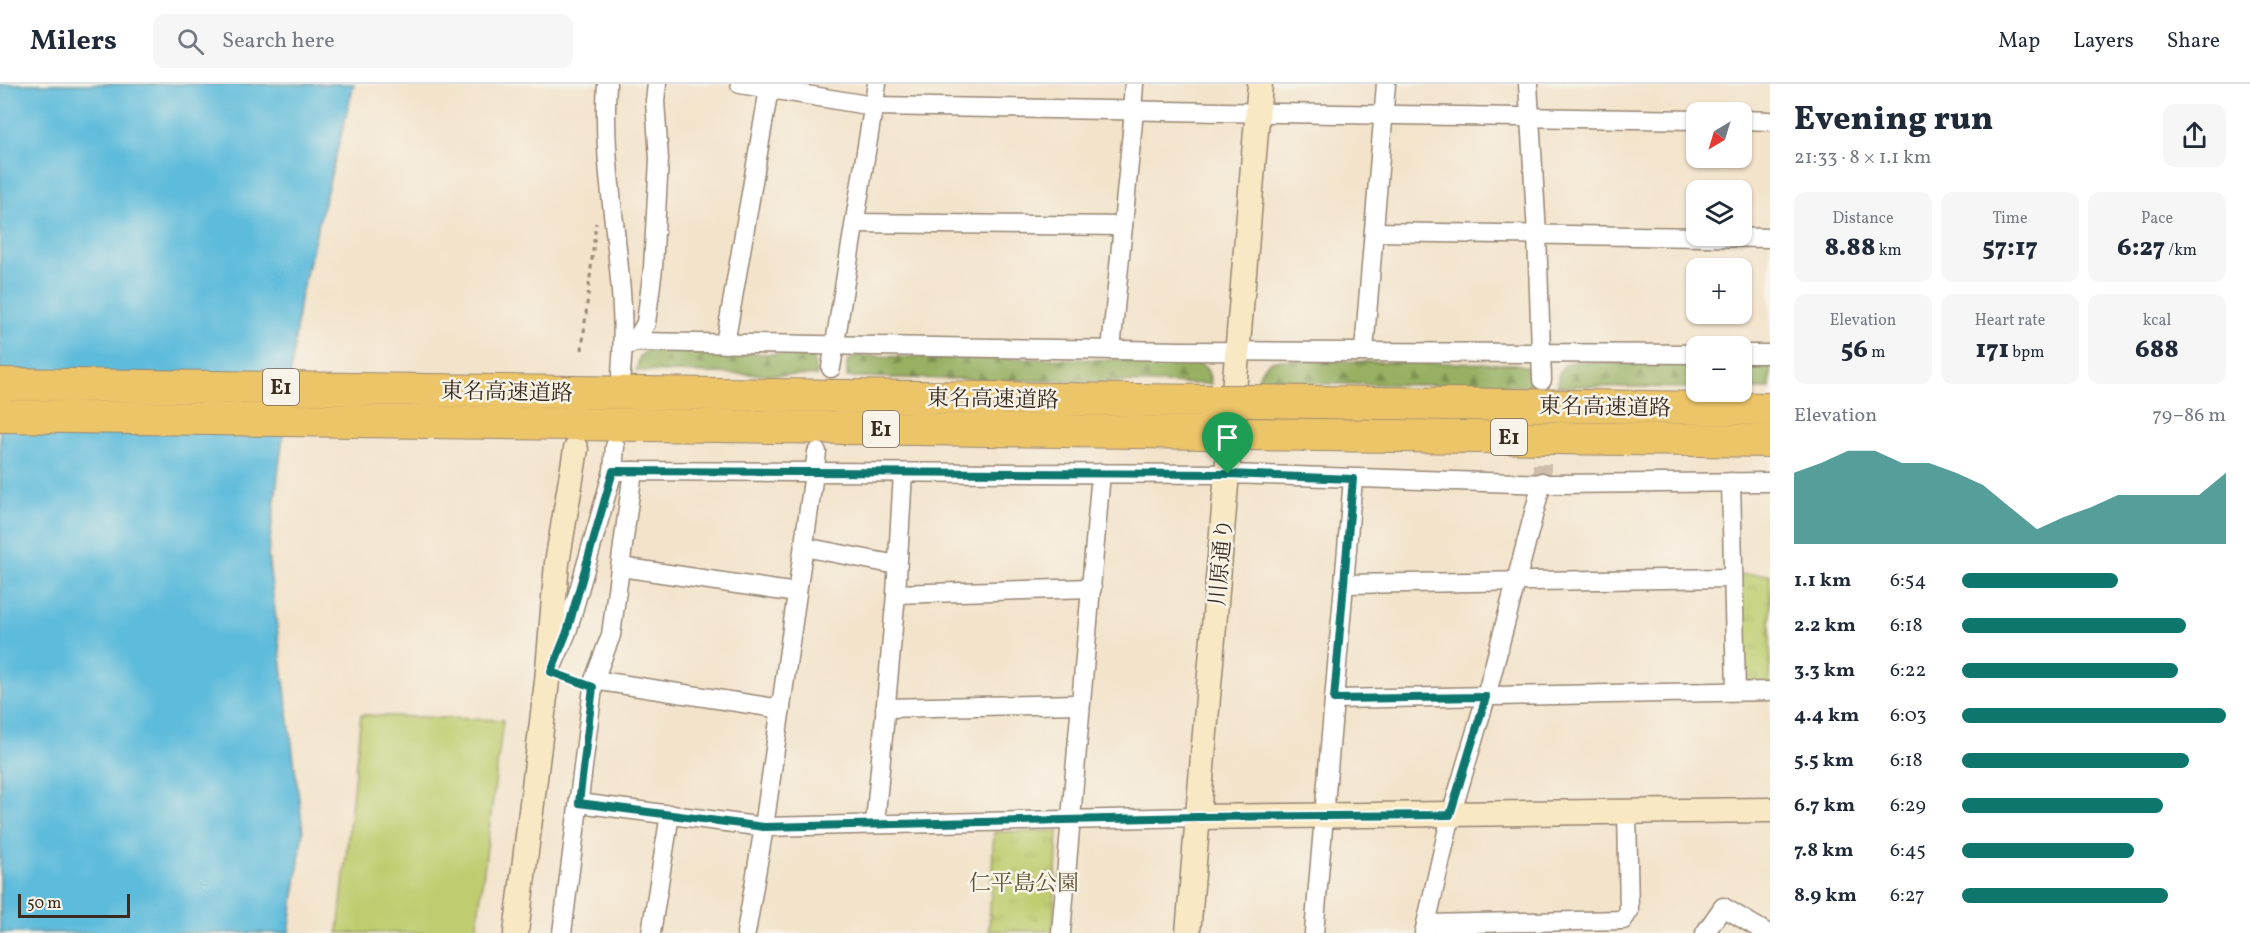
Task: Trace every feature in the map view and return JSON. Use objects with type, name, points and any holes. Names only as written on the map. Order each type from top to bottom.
[{"type":"highway","name":"東名高速道路","points":[[0,384],[1770,409]]},
{"type":"highway","name":"東名高速道路","points":[[0,416],[1770,441]]},
{"type":"street","points":[[607,84],[606,139],[629,344],[621,374]]},
{"type":"street","points":[[629,344],[646,323],[653,268],[659,159],[655,101],[657,84]]},
{"type":"street","points":[[740,84],[873,106],[1686,120]]},
{"type":"street","points":[[831,368],[877,84]]},
{"type":"street","points":[[1111,350],[1134,84]]},
{"type":"street","name":"川原通り","points":[[1188,933],[1260,84]]},
{"type":"street","points":[[1364,351],[1386,84]]},
{"type":"street","points":[[1528,84],[1537,234],[1542,380]]},
{"type":"street","points":[[725,344],[769,89]]},
{"type":"street","points":[[1752,120],[1770,121]]},
{"type":"street","points":[[855,223],[1123,226]]},
{"type":"street","points":[[1374,232],[1770,238]]},
{"type":"street","points":[[629,344],[1686,354]]},
{"type":"street","points":[[1752,354],[1770,354]]},
{"type":"street","points":[[547,681],[567,632],[613,471],[615,446]]},
{"type":"street","points":[[516,933],[547,681],[557,563],[565,501],[576,449]]},
{"type":"street","points":[[746,933],[764,827],[817,452]]},
{"type":"street","points":[[613,471],[1228,474],[1353,479],[1542,482],[1770,482]]},
{"type":"street","points":[[562,933],[594,680],[611,635],[633,471]]},
{"type":"street","points":[[874,825],[896,594],[903,473]]},
{"type":"street","points":[[1061,933],[1079,704],[1092,588],[1101,473]]},
{"type":"street","points":[[1314,933],[1346,584],[1353,479]]},
{"type":"street","points":[[1542,482],[1486,697],[1450,815],[1425,929],[1533,928],[1623,920],[1629,911],[1627,812]]},
{"type":"street","points":[[1731,482],[1736,691]]},
{"type":"street","points":[[804,547],[897,565]]},
{"type":"street","points":[[621,567],[797,593]]},
{"type":"street","points":[[1346,584],[1732,578]]},
{"type":"street","points":[[896,594],[1092,588]]},
{"type":"street","points":[[594,680],[781,709]]},
{"type":"street","points":[[1334,699],[1770,691]]},
{"type":"street","points":[[885,708],[1079,704]]},
{"type":"street","points":[[579,803],[764,827],[1197,817],[1770,810]]},
{"type":"street","points":[[651,933],[670,814]]},
{"type":"street","points":[[1706,933],[1723,907],[1767,933]]},
{"type":"path","points":[[582,350],[597,221]]},
{"type":"green space","points":[[648,350],[804,355],[813,359],[817,376],[636,371],[640,356]]},
{"type":"green space","points":[[855,356],[1194,361],[1207,370],[1211,384],[847,377],[847,362]]},
{"type":"green space","points":[[1274,360],[1517,364],[1527,367],[1530,386],[1257,383],[1262,369]]},
{"type":"green space","points":[[1573,362],[1686,364],[1686,388],[1558,386],[1558,376],[1563,366]]},
{"type":"green space","points":[[1752,364],[1770,364],[1770,389],[1752,389]]},
{"type":"green space","points":[[1770,574],[1770,685],[1749,686],[1742,680],[1739,575]]},
{"type":"green space","points":[[361,715],[503,720],[476,933],[338,933]]},
{"type":"green space","name":"仁平島公園","points":[[1058,831],[1053,931],[989,931],[994,832]]},
{"type":"water","points":[[0,84],[354,84],[300,298],[268,556],[303,831],[289,933],[0,933]]},
{"type":"tunnel","points":[[1542,396],[1542,482]]},
{"type":"route","points":[[613,471],[1228,474],[1353,479],[1346,584],[1334,699],[1486,697],[1450,815],[1197,817],[764,827],[579,803],[593,687],[551,672],[567,632],[613,471]]}]
